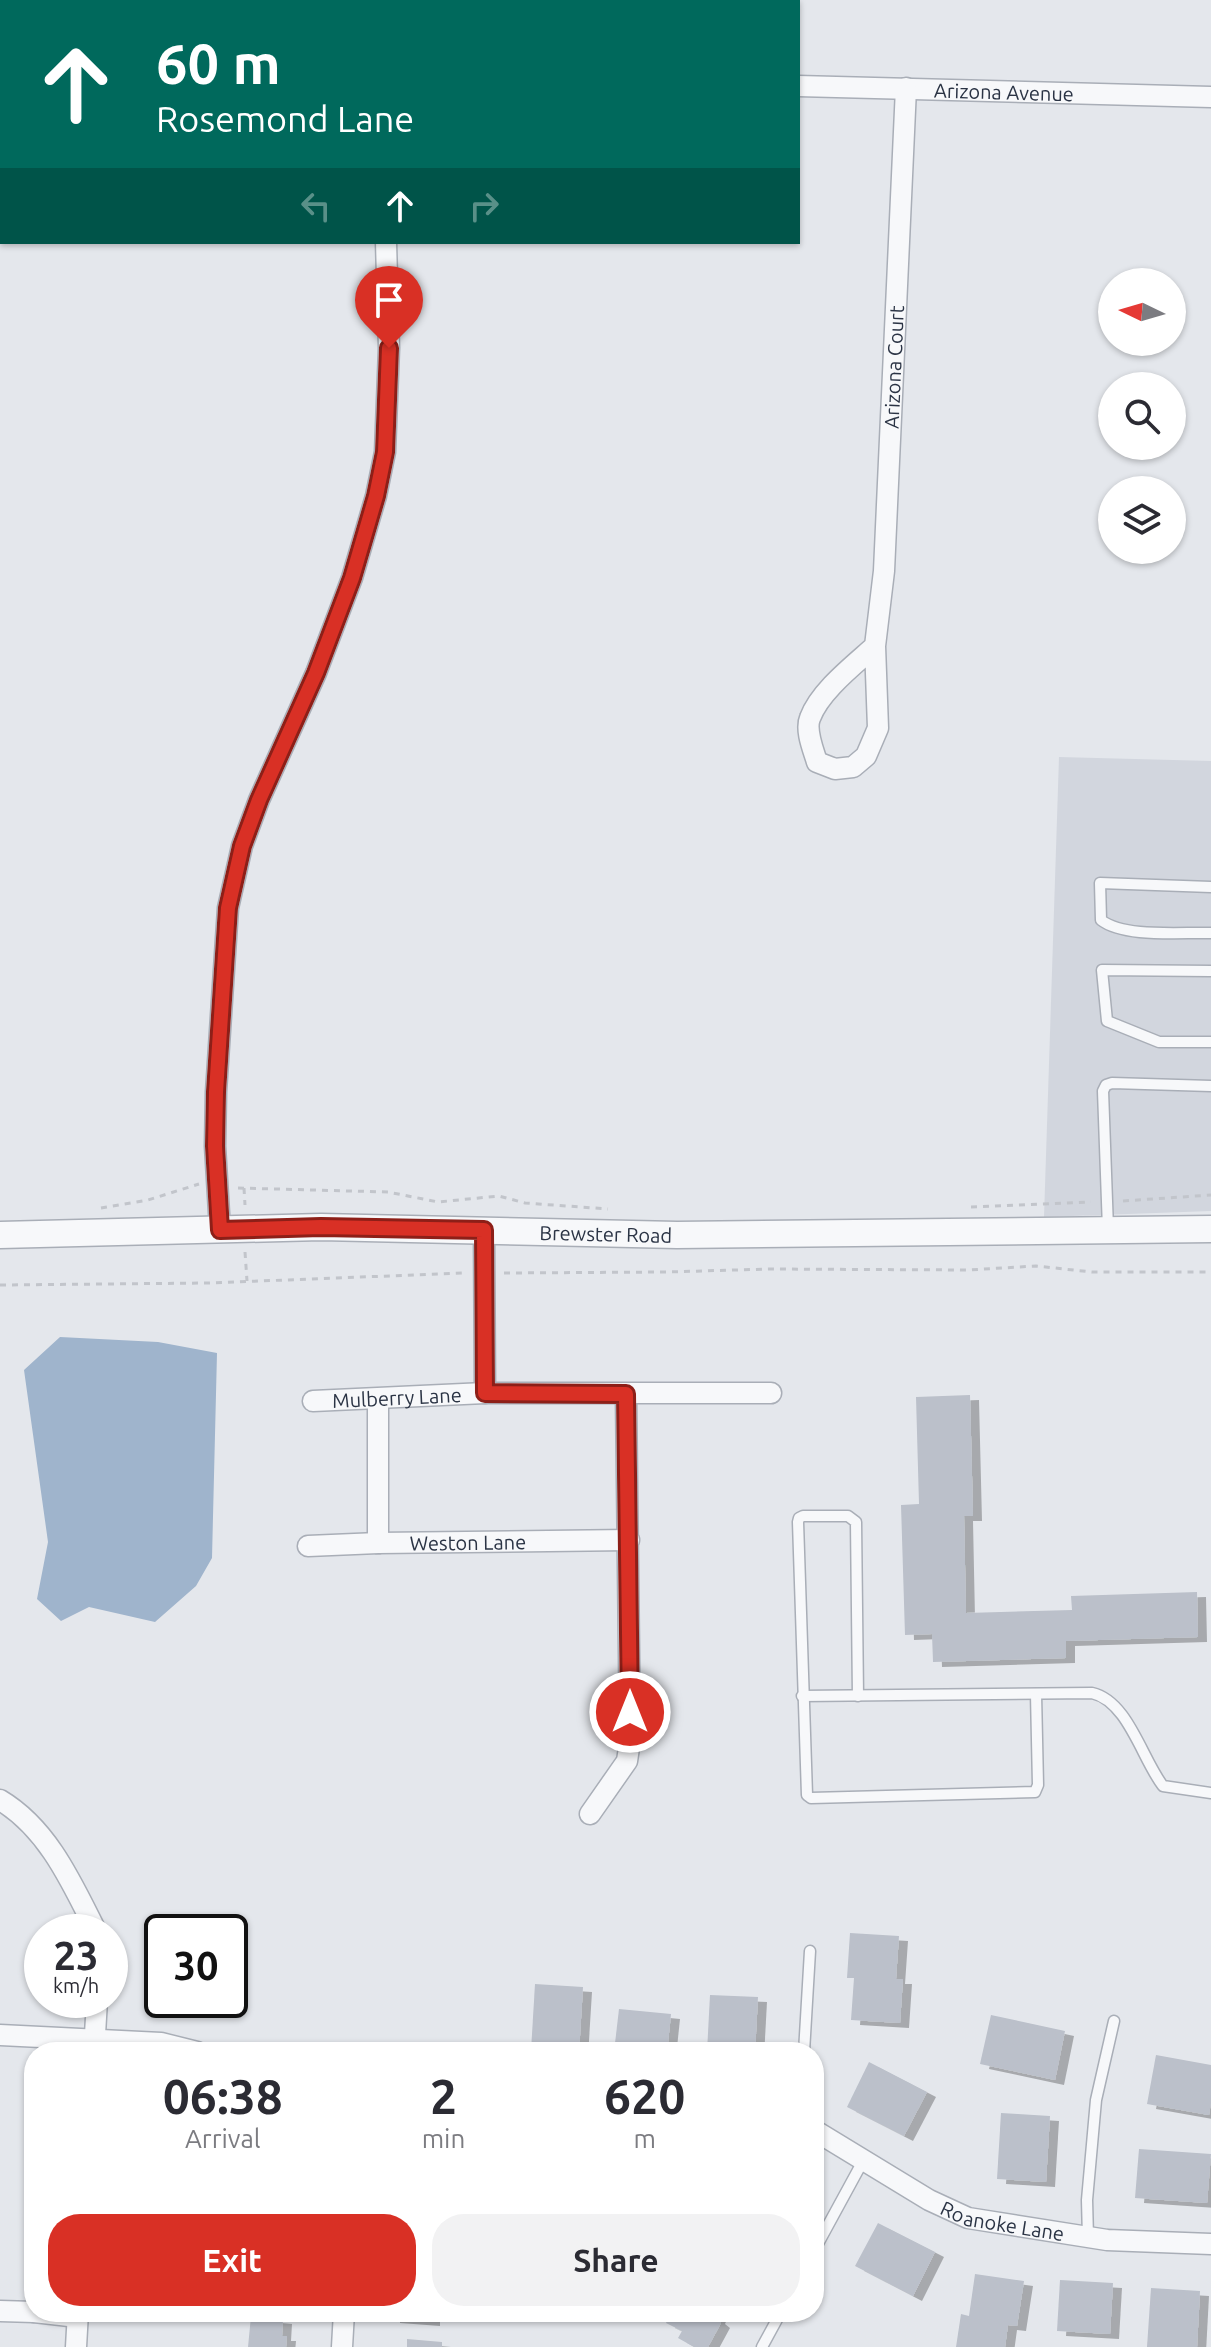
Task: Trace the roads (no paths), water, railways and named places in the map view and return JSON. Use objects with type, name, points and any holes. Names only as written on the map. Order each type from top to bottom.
[{"type":"street","name":"Arizona Avenue","points":[[800,86],[1211,97]]},
{"type":"street","name":"Arizona Court","points":[[875,646],[843,674],[822,698],[809,720],[817,762],[835,769],[853,767],[866,756],[878,728],[875,646],[884,571],[906,88]]},
{"type":"street","points":[[220,1230],[215,1146],[216,1092],[228,908],[242,846],[259,800],[316,673],[352,578],[376,496],[385,452],[389,348],[386,244]]},
{"type":"street","name":"Brewster Road","points":[[0,1235],[321,1227],[677,1235],[1211,1229]]},
{"type":"street","points":[[484,1230],[485,1393]]},
{"type":"street","name":"Mulberry Lane","points":[[313,1401],[485,1393],[771,1393]]},
{"type":"street","points":[[590,1814],[627,1761],[628,1751],[626,1394]]},
{"type":"street","points":[[378,1399],[378,1543]]},
{"type":"street","name":"Weston Lane","points":[[308,1546],[629,1540]]},
{"type":"street","points":[[0,1800],[33,1828],[65,1869],[86,1914]]},
{"type":"street","points":[[94,2042],[96,2018]]},
{"type":"street","points":[[0,2035],[66,2042]]},
{"type":"street","name":"Roanoke Lane","points":[[824,2136],[929,2200],[968,2218],[1088,2238],[1211,2244]]},
{"type":"street","points":[[0,2311],[24,2312]]},
{"type":"street","points":[[76,2347],[78,2322]]},
{"type":"street","points":[[342,2347],[343,2322]]},
{"type":"lane","points":[[1211,887],[1100,883],[1101,920],[1109,926],[1131,931],[1211,933]]},
{"type":"lane","points":[[1211,971],[1102,970],[1107,1021],[1159,1042],[1211,1042]]},
{"type":"lane","points":[[1108,1230],[1103,1091],[1106,1085],[1211,1086]]},
{"type":"lane","points":[[858,1696],[856,1522],[848,1516],[803,1516],[798,1522],[807,1795],[811,1798],[1035,1792],[1038,1785],[1036,1694]]},
{"type":"lane","points":[[802,1696],[1092,1693],[1109,1699],[1128,1725],[1163,1786],[1211,1793]]},
{"type":"lane","points":[[805,2042],[810,1951]]},
{"type":"lane","points":[[1088,2238],[1087,2200],[1096,2100],[1114,2021]]},
{"type":"lane","points":[[824,2233],[863,2161]]},
{"type":"lane","points":[[762,2347],[776,2322]]},
{"type":"water","points":[[60,1337],[158,1342],[217,1353],[212,1558],[196,1586],[155,1622],[89,1607],[61,1621],[37,1599],[48,1542],[24,1370]]}]
